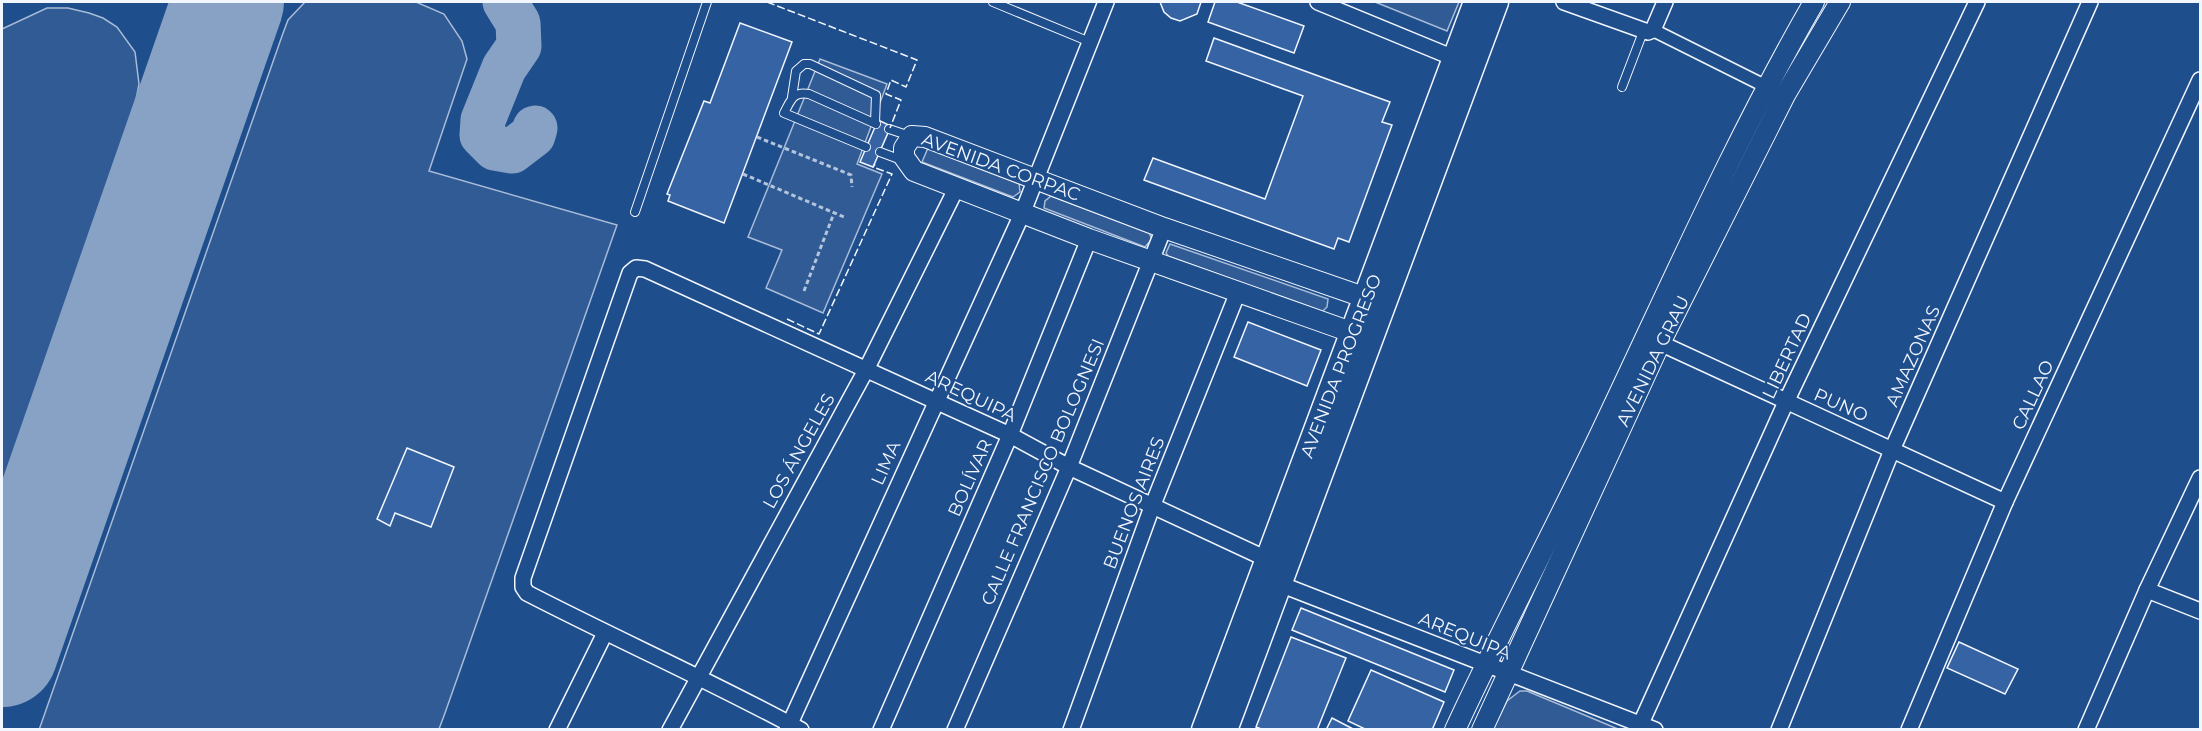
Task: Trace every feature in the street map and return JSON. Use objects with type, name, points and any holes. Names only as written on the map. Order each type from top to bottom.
[{"type":"main road","name":"AVENIDA PROGRESO","points":[[1375,301],[1454,58],[1476,2]]},
{"type":"main road","name":"AVENIDA PROGRESO","points":[[1225,729],[1274,572],[1375,301],[1496,2]]},
{"type":"main road","name":"AVENIDA PROGRESO","points":[[1204,729],[1274,572]]},
{"type":"street","name":"LIMA","points":[[793,728],[935,401],[1022,214],[1106,2]]},
{"type":"street","points":[[1318,2],[1454,58]]},
{"type":"street","points":[[1564,2],[1648,31],[1766,86]]},
{"type":"street","points":[[1648,31],[1665,2]]},
{"type":"street","name":"AVENIDA GRAU","points":[[1455,729],[1485,664],[1577,483],[1766,86],[1814,2]]},
{"type":"street","name":"AVENIDA GRAU","points":[[1482,729],[1660,343],[1785,95],[1840,2]]},
{"type":"street","name":"LIBERTAD","points":[[1644,727],[1786,402],[1977,2]]},
{"type":"street","name":"AMAZONAS","points":[[1779,729],[1892,450],[2090,2]]},
{"type":"street","name":"CALLAO","points":[[1909,729],[2005,502],[2200,80]]},
{"type":"street","name":"AVENIDA CORPAC","points":[[1362,336],[956,189],[914,171],[905,162],[904,148],[912,136],[925,137],[1164,228],[1375,301]]},
{"type":"street","name":"LOS ÁNGELES","points":[[670,729],[866,370],[956,189]]},
{"type":"street","name":"CALLE FRANCISCO BOLOGNESI","points":[[955,729],[1069,467],[1164,228]]},
{"type":"street","name":"BOLÍVAR","points":[[881,729],[1010,435],[1089,239]]},
{"type":"street","name":"AREQUIPA","points":[[605,633],[527,593],[523,587],[523,578],[630,273],[636,268],[645,268],[1010,435],[1274,572],[1506,673],[1644,727]]},
{"type":"street","name":"BUENOS AIRES","points":[[1071,729],[1152,507],[1238,292]]},
{"type":"street","name":"PUNO","points":[[1660,343],[2005,502]]},
{"type":"street","points":[[2086,729],[2147,590],[2200,478]]},
{"type":"street","points":[[2147,590],[2200,611]]},
{"type":"street","points":[[557,729],[605,633],[698,675],[793,728]]},
{"type":"lane","points":[[634,212],[707,2]]},
{"type":"lane","points":[[993,2],[1090,42]]},
{"type":"lane","points":[[1622,87],[1648,31]]},
{"type":"lane","points":[[792,98],[800,92],[809,94],[876,123],[876,95],[810,64],[804,64],[796,70],[792,98],[784,113],[866,147]]},
{"type":"lane","points":[[889,129],[912,136]]},
{"type":"lane","points":[[880,152],[905,162]]},
{"type":"path","points":[[757,137],[851,175],[852,187]]},
{"type":"path","points":[[743,174],[844,217]]},
{"type":"path","points":[[804,291],[834,213]]},
{"type":"shaded area","points":[[305,2],[416,2],[444,14],[462,41],[467,59],[429,171],[617,225],[445,713],[439,729],[39,730],[282,36],[288,20]]},
{"type":"shaded area","points":[[1375,2],[1459,2],[1447,31]]},
{"type":"shaded area","points":[[47,8],[68,8],[89,13],[117,27],[135,52],[139,84],[134,111],[2,486],[2,29]]},
{"type":"shaded area","points":[[820,59],[887,84],[857,164],[882,174],[823,313],[766,288],[782,250],[748,237]]},
{"type":"shaded area","points":[[928,148],[1019,183],[1020,192],[1013,197],[922,162]]},
{"type":"shaded area","points":[[1051,196],[1149,233],[1152,239],[1145,247],[1044,208],[1045,201]]},
{"type":"shaded area","points":[[1170,244],[1328,299],[1327,307],[1322,312],[1168,256],[1166,253]]},
{"type":"shaded area","points":[[1520,691],[1527,691],[1618,729],[1493,729],[1507,701]]},
{"type":"building","points":[[1160,2],[1201,2],[1197,14],[1180,21],[1164,12]]},
{"type":"building","points":[[1215,2],[1237,2],[1304,26],[1294,53],[1208,22]]},
{"type":"building","points":[[740,23],[792,42],[724,223],[668,201],[670,195],[667,194],[704,101],[710,103]]},
{"type":"building","points":[[1214,38],[1390,102],[1382,122],[1392,125],[1349,242],[1338,238],[1334,249],[1144,180],[1153,158],[1265,199],[1303,96],[1206,61]]},
{"type":"building","points":[[878,120],[891,126],[873,167],[860,162]]},
{"type":"building","points":[[1248,322],[1321,350],[1307,386],[1234,357]]},
{"type":"building","points":[[407,448],[454,467],[431,527],[395,513],[390,526],[377,519]]},
{"type":"building","points":[[1301,608],[1454,670],[1445,692],[1292,630]]},
{"type":"building","points":[[1291,637],[1346,658],[1317,730],[1264,730],[1256,727]]},
{"type":"building","points":[[1959,642],[2018,669],[2005,694],[1947,668]]},
{"type":"building","points":[[1371,670],[1444,702],[1432,730],[1367,730],[1348,721]]},
{"type":"building","points":[[1332,718],[1355,730],[1326,730]]},
{"type":"taxiway","points":[[505,2],[518,23],[519,46],[504,68],[483,120],[482,135],[495,148],[512,151],[533,135],[535,128]]},
{"type":"runway","points":[[2,651],[228,2]]},
{"type":"fence","points":[[767,2],[917,60],[906,87],[891,80],[886,94],[901,100],[890,128]]},
{"type":"fence","points":[[787,319],[819,334],[892,174],[873,167],[875,164]]}]
